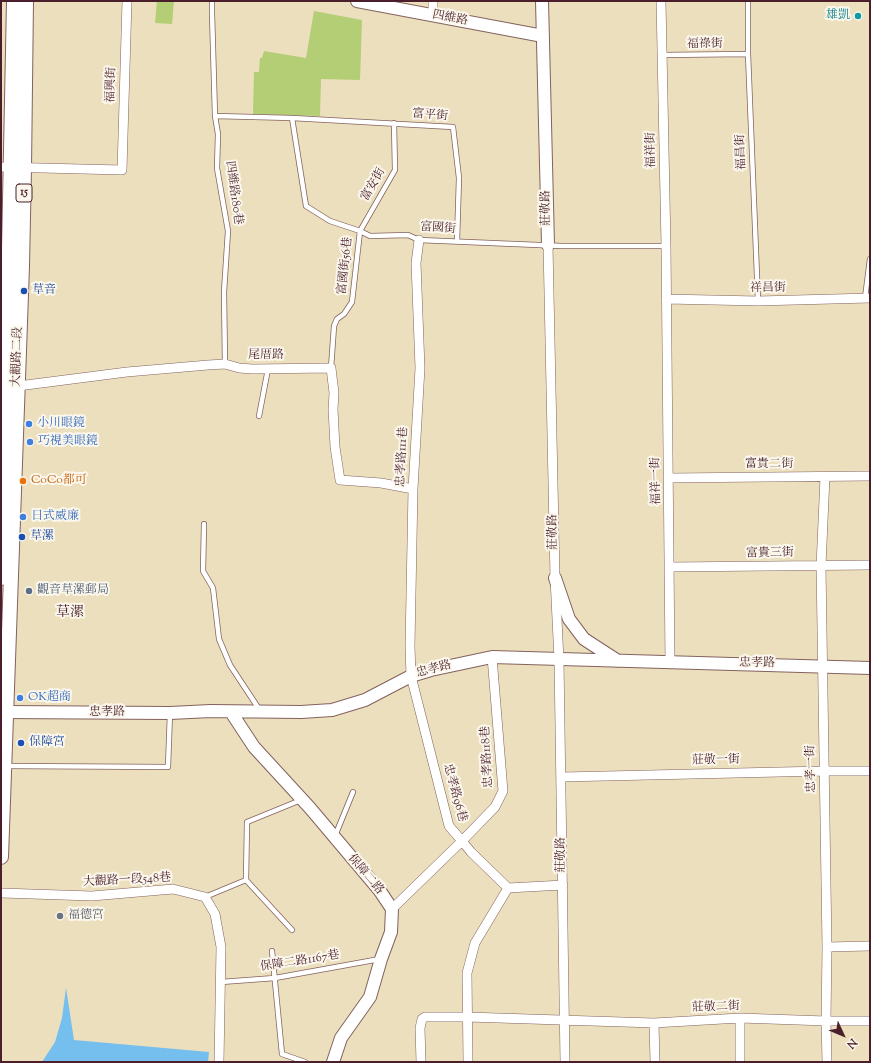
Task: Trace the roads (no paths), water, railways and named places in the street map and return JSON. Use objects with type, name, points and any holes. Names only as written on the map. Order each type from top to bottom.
[{"type":"main road","name":"大觀路二段","points":[[1,578],[4,397],[12,168],[14,1]]},
{"type":"main road","name":"大觀路二段","points":[[3,712],[18,386],[12,168],[26,1]]},
{"type":"main road","name":"15","points":[[1,857],[4,766],[3,712]]},
{"type":"street","name":"福興街","points":[[12,168],[122,170],[127,1]]},
{"type":"street","name":"四維路","points":[[357,1],[543,36]]},
{"type":"street","points":[[433,1],[433,15]]},
{"type":"street","name":"莊敬路","points":[[542,1],[555,578],[562,777],[563,1020],[565,1062]]},
{"type":"street","name":"福祥街","points":[[661,1],[666,299]]},
{"type":"street","name":"忠孝路111巷","points":[[411,676],[410,646],[413,489],[420,368],[416,263],[419,240]]},
{"type":"street","name":"祥昌街","points":[[666,299],[758,302],[868,298]]},
{"type":"street","name":"福祥一街","points":[[666,299],[670,663]]},
{"type":"street","name":"尾厝路","points":[[18,386],[127,372],[225,364],[239,368],[330,368]]},
{"type":"street","points":[[330,368],[334,393],[334,447],[340,480],[381,483],[413,489]]},
{"type":"street","points":[[4,397],[18,386]]},
{"type":"street","name":"富貴二街","points":[[669,478],[870,476]]},
{"type":"street","name":"忠孝一街","points":[[825,477],[821,566],[827,947],[827,1062]]},
{"type":"street","name":"富貴三街","points":[[669,567],[870,565]]},
{"type":"street","points":[[555,578],[569,619],[584,639],[618,661]]},
{"type":"street","name":"忠孝路","points":[[3,712],[170,713],[211,711],[300,712],[332,710],[365,700],[411,676],[438,668],[492,657],[870,668]]},
{"type":"street","name":"忠孝路118巷","points":[[462,841],[495,807],[503,791],[492,657]]},
{"type":"street","name":"忠孝路96巷","points":[[411,676],[449,826],[471,852],[508,888]]},
{"type":"street","name":"保障二路","points":[[232,712],[254,747],[302,800],[380,891],[392,909]]},
{"type":"street","name":"莊敬一街","points":[[562,777],[870,771]]},
{"type":"street","points":[[333,1062],[341,1038],[370,997],[381,959],[392,932],[392,909],[462,841]]},
{"type":"street","points":[[468,1062],[467,973],[475,943],[508,888],[562,885]]},
{"type":"street","name":"大觀路一段548巷","points":[[1,893],[92,896],[173,889],[205,897]]},
{"type":"street","points":[[205,897],[215,914],[221,947],[219,1062]]},
{"type":"street","points":[[827,947],[870,946]]},
{"type":"street","name":"莊敬二街","points":[[421,1062],[420,1028],[422,1018],[425,1017],[654,1023],[740,1018],[870,1021]]},
{"type":"street","points":[[740,1018],[740,1062]]},
{"type":"street","points":[[654,1023],[655,1062]]},
{"type":"lane","name":"四維路180巷","points":[[212,1],[215,116],[218,134],[217,168],[228,231],[224,292],[225,364]]},
{"type":"lane","name":"福昌街","points":[[748,1],[748,54],[758,302]]},
{"type":"lane","name":"福祿街","points":[[661,55],[748,54]]},
{"type":"lane","name":"富平街","points":[[215,116],[292,118],[453,127],[459,178],[457,241]]},
{"type":"lane","name":"富國街","points":[[292,118],[306,206],[330,221],[370,236],[408,235],[419,240],[548,245],[666,246]]},
{"type":"lane","name":"富安街","points":[[360,231],[395,170],[394,123]]},
{"type":"lane","name":"富國街56巷","points":[[330,368],[334,326],[337,319],[344,314],[352,302],[360,231]]},
{"type":"lane","points":[[868,298],[870,259]]},
{"type":"lane","points":[[259,416],[268,369]]},
{"type":"lane","points":[[204,524],[203,571],[213,588],[219,639],[230,665],[260,711]]},
{"type":"lane","points":[[4,766],[168,767],[170,713]]},
{"type":"lane","points":[[334,838],[353,792]]},
{"type":"lane","points":[[292,930],[246,880],[247,822],[302,800]]},
{"type":"lane","points":[[205,897],[246,880]]},
{"type":"lane","points":[[272,951],[282,1054],[305,1062]]},
{"type":"lane","name":"保障二路1167巷","points":[[220,982],[275,978],[381,959]]},
{"type":"water","points":[[66,988],[74,1040],[209,1052],[208,1062],[42,1062],[55,1042],[62,1018]]},
{"type":"place","name":"雄凱","points":[[858,16]]},
{"type":"place","name":"草音","points":[[24,291]]},
{"type":"place","name":"小川眼鏡","points":[[29,424]]},
{"type":"place","name":"巧視美眼鏡","points":[[30,442]]},
{"type":"place","name":"CoCo都可","points":[[23,481]]},
{"type":"place","name":"日式威廉","points":[[23,517]]},
{"type":"place","name":"草漯","points":[[22,537]]},
{"type":"place","name":"觀音草漯郵局","points":[[29,591]]},
{"type":"place","name":"OK超商","points":[[20,698]]},
{"type":"place","name":"保障宮","points":[[21,743]]},
{"type":"place","name":"福德宮","points":[[60,916]]},
{"type":"district","name":"草漯","points":[[70,614]]}]
